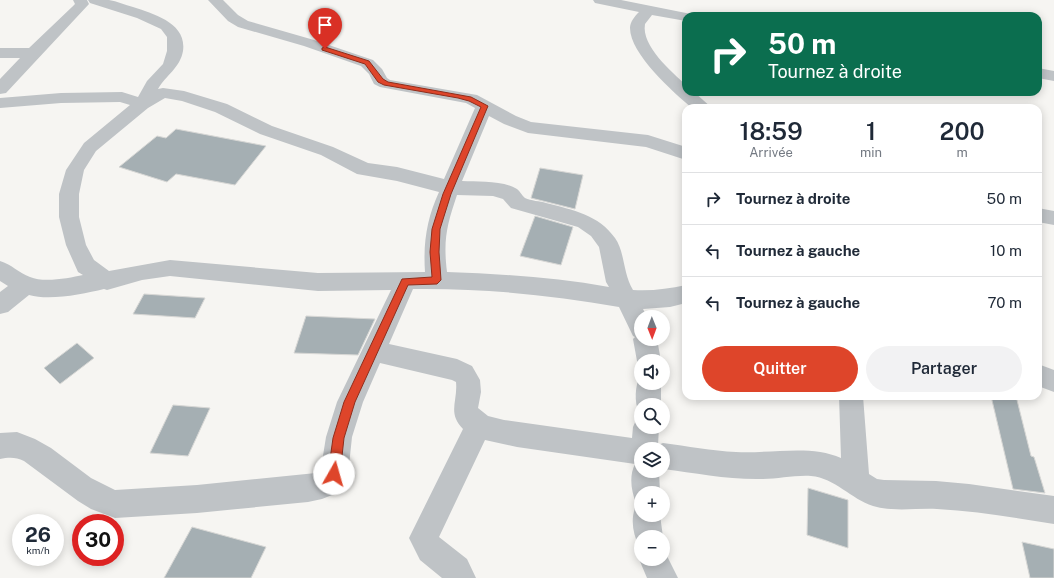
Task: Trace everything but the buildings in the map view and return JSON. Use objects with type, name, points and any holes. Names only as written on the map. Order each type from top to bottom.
[{"type":"street","points":[[0,89],[77,10],[82,4],[80,0]]},
{"type":"street","points":[[95,0],[142,15],[166,26],[175,37],[175,51],[170,65],[153,84],[142,104]]},
{"type":"street","points":[[215,0],[233,18],[243,24],[309,43],[367,63],[376,72],[380,81],[386,84],[471,99],[510,120],[528,127],[648,141],[682,153]]},
{"type":"street","points":[[600,0],[682,16]]},
{"type":"street","points":[[649,10],[639,20],[637,28],[640,39],[645,51],[664,73],[682,90]]},
{"type":"street","points":[[0,53],[34,53]]},
{"type":"street","points":[[1042,74],[1054,76]]},
{"type":"street","points":[[108,281],[86,266],[76,245],[69,217],[69,194],[75,170],[90,147],[142,104],[163,93],[184,96],[220,108],[273,133],[327,151],[364,169],[397,174],[451,188],[494,189],[510,194],[518,203],[565,215],[585,222],[598,231],[609,245],[617,282],[634,314]]},
{"type":"street","points":[[689,96],[698,104]]},
{"type":"street","points":[[0,103],[61,98],[122,97],[142,104]]},
{"type":"street","points":[[437,280],[434,252],[436,229],[451,188],[485,106]]},
{"type":"street","points":[[1042,216],[1054,218]]},
{"type":"street","points":[[0,269],[10,277],[25,285],[38,288],[108,281],[158,269],[170,268],[318,282],[437,280],[549,287],[627,299],[664,299],[682,295]]},
{"type":"street","points":[[0,446],[12,444],[33,452],[63,475],[104,501],[116,504],[197,499],[308,488],[322,485],[334,474],[339,438],[350,402],[406,281]]},
{"type":"street","points":[[0,305],[25,285]]},
{"type":"street","points":[[374,351],[457,370],[465,375],[468,380],[467,417],[480,425],[515,434],[605,445],[634,451]]},
{"type":"street","points":[[1042,376],[1054,381]]},
{"type":"street","points":[[851,400],[856,482]]},
{"type":"street","points":[[461,578],[456,570],[430,550],[423,538],[480,425]]},
{"type":"street","points":[[670,457],[734,465],[762,466],[811,463],[828,466],[873,492],[884,494],[936,495],[969,498],[1054,510]]},
{"type":"route","points":[[325,49],[367,63],[376,72],[380,81],[386,84],[458,96],[471,99],[485,106],[451,188],[447,194],[436,229],[434,252],[437,280],[406,281],[350,402],[339,438],[334,474]]}]
